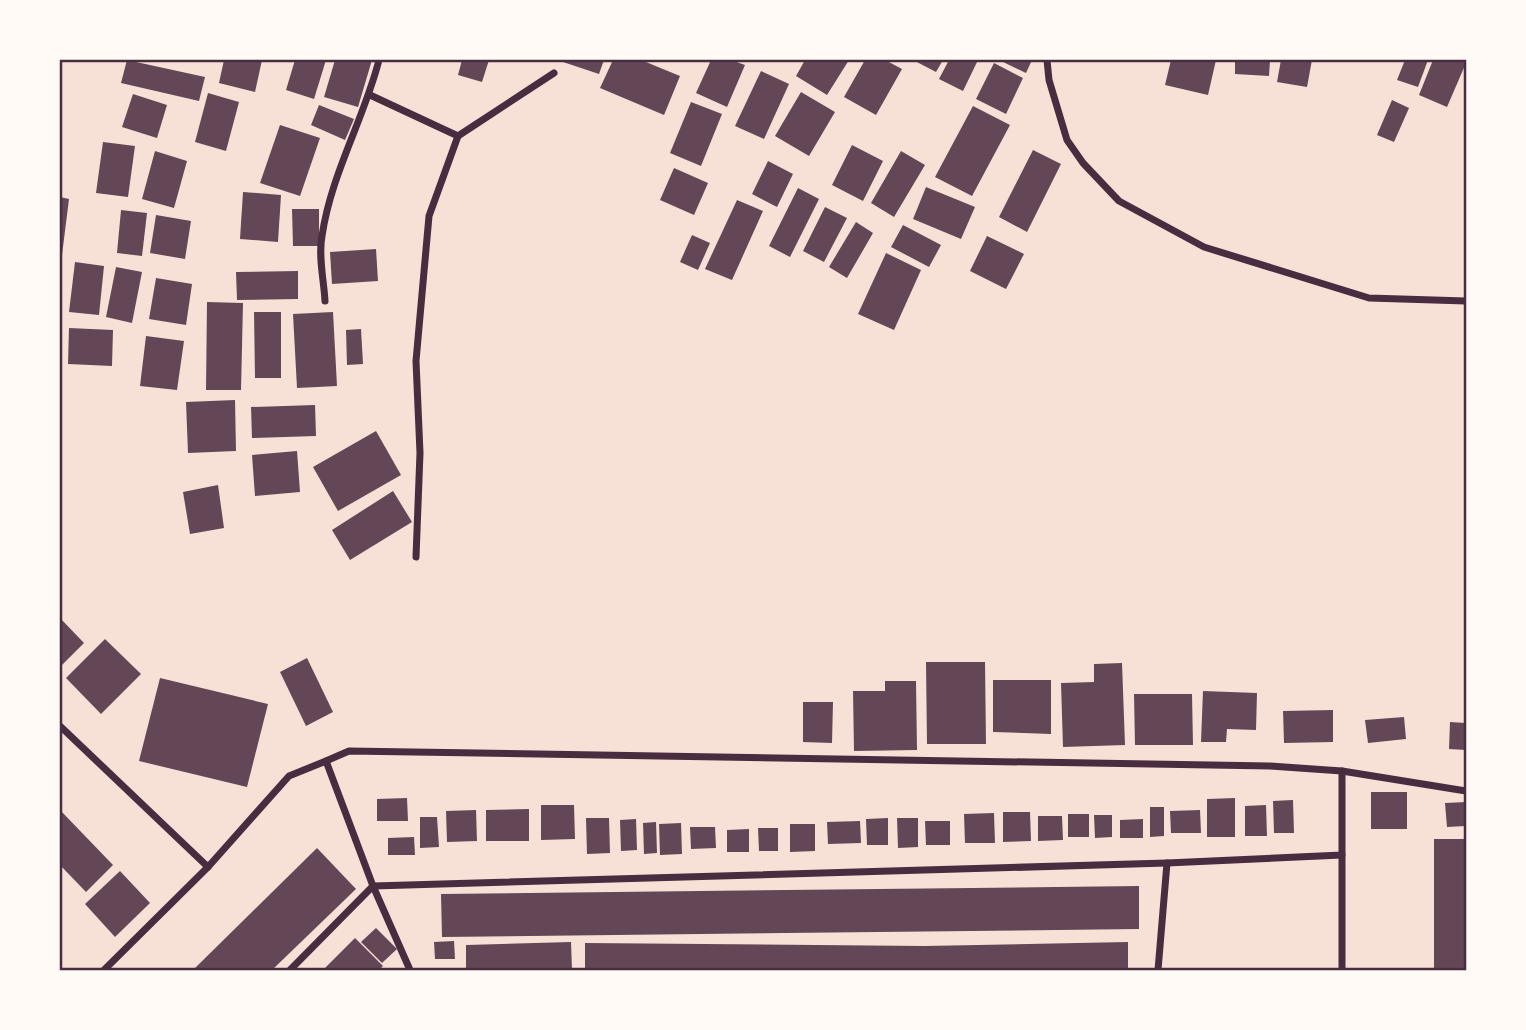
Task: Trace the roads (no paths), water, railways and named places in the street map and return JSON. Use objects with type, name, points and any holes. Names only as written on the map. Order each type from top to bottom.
[{"type":"street","points":[[325,301],[321,238],[338,174],[370,94],[379,60]]},
{"type":"street","points":[[1047,60],[1049,80],[1067,140],[1083,163],[1119,201],[1204,247],[1369,298],[1466,301]]},
{"type":"street","points":[[416,557],[420,463],[416,361],[429,216],[458,136],[554,73]]},
{"type":"street","points":[[370,94],[458,136]]},
{"type":"street","points":[[60,726],[208,867]]},
{"type":"street","points":[[104,971],[208,867],[289,776],[349,751],[1270,766],[1342,771],[1466,792]]},
{"type":"street","points":[[326,761],[373,886],[410,971]]},
{"type":"street","points":[[1342,771],[1342,971]]},
{"type":"street","points":[[290,971],[373,886],[1167,863],[1342,855]]},
{"type":"street","points":[[1158,971],[1167,863]]}]
